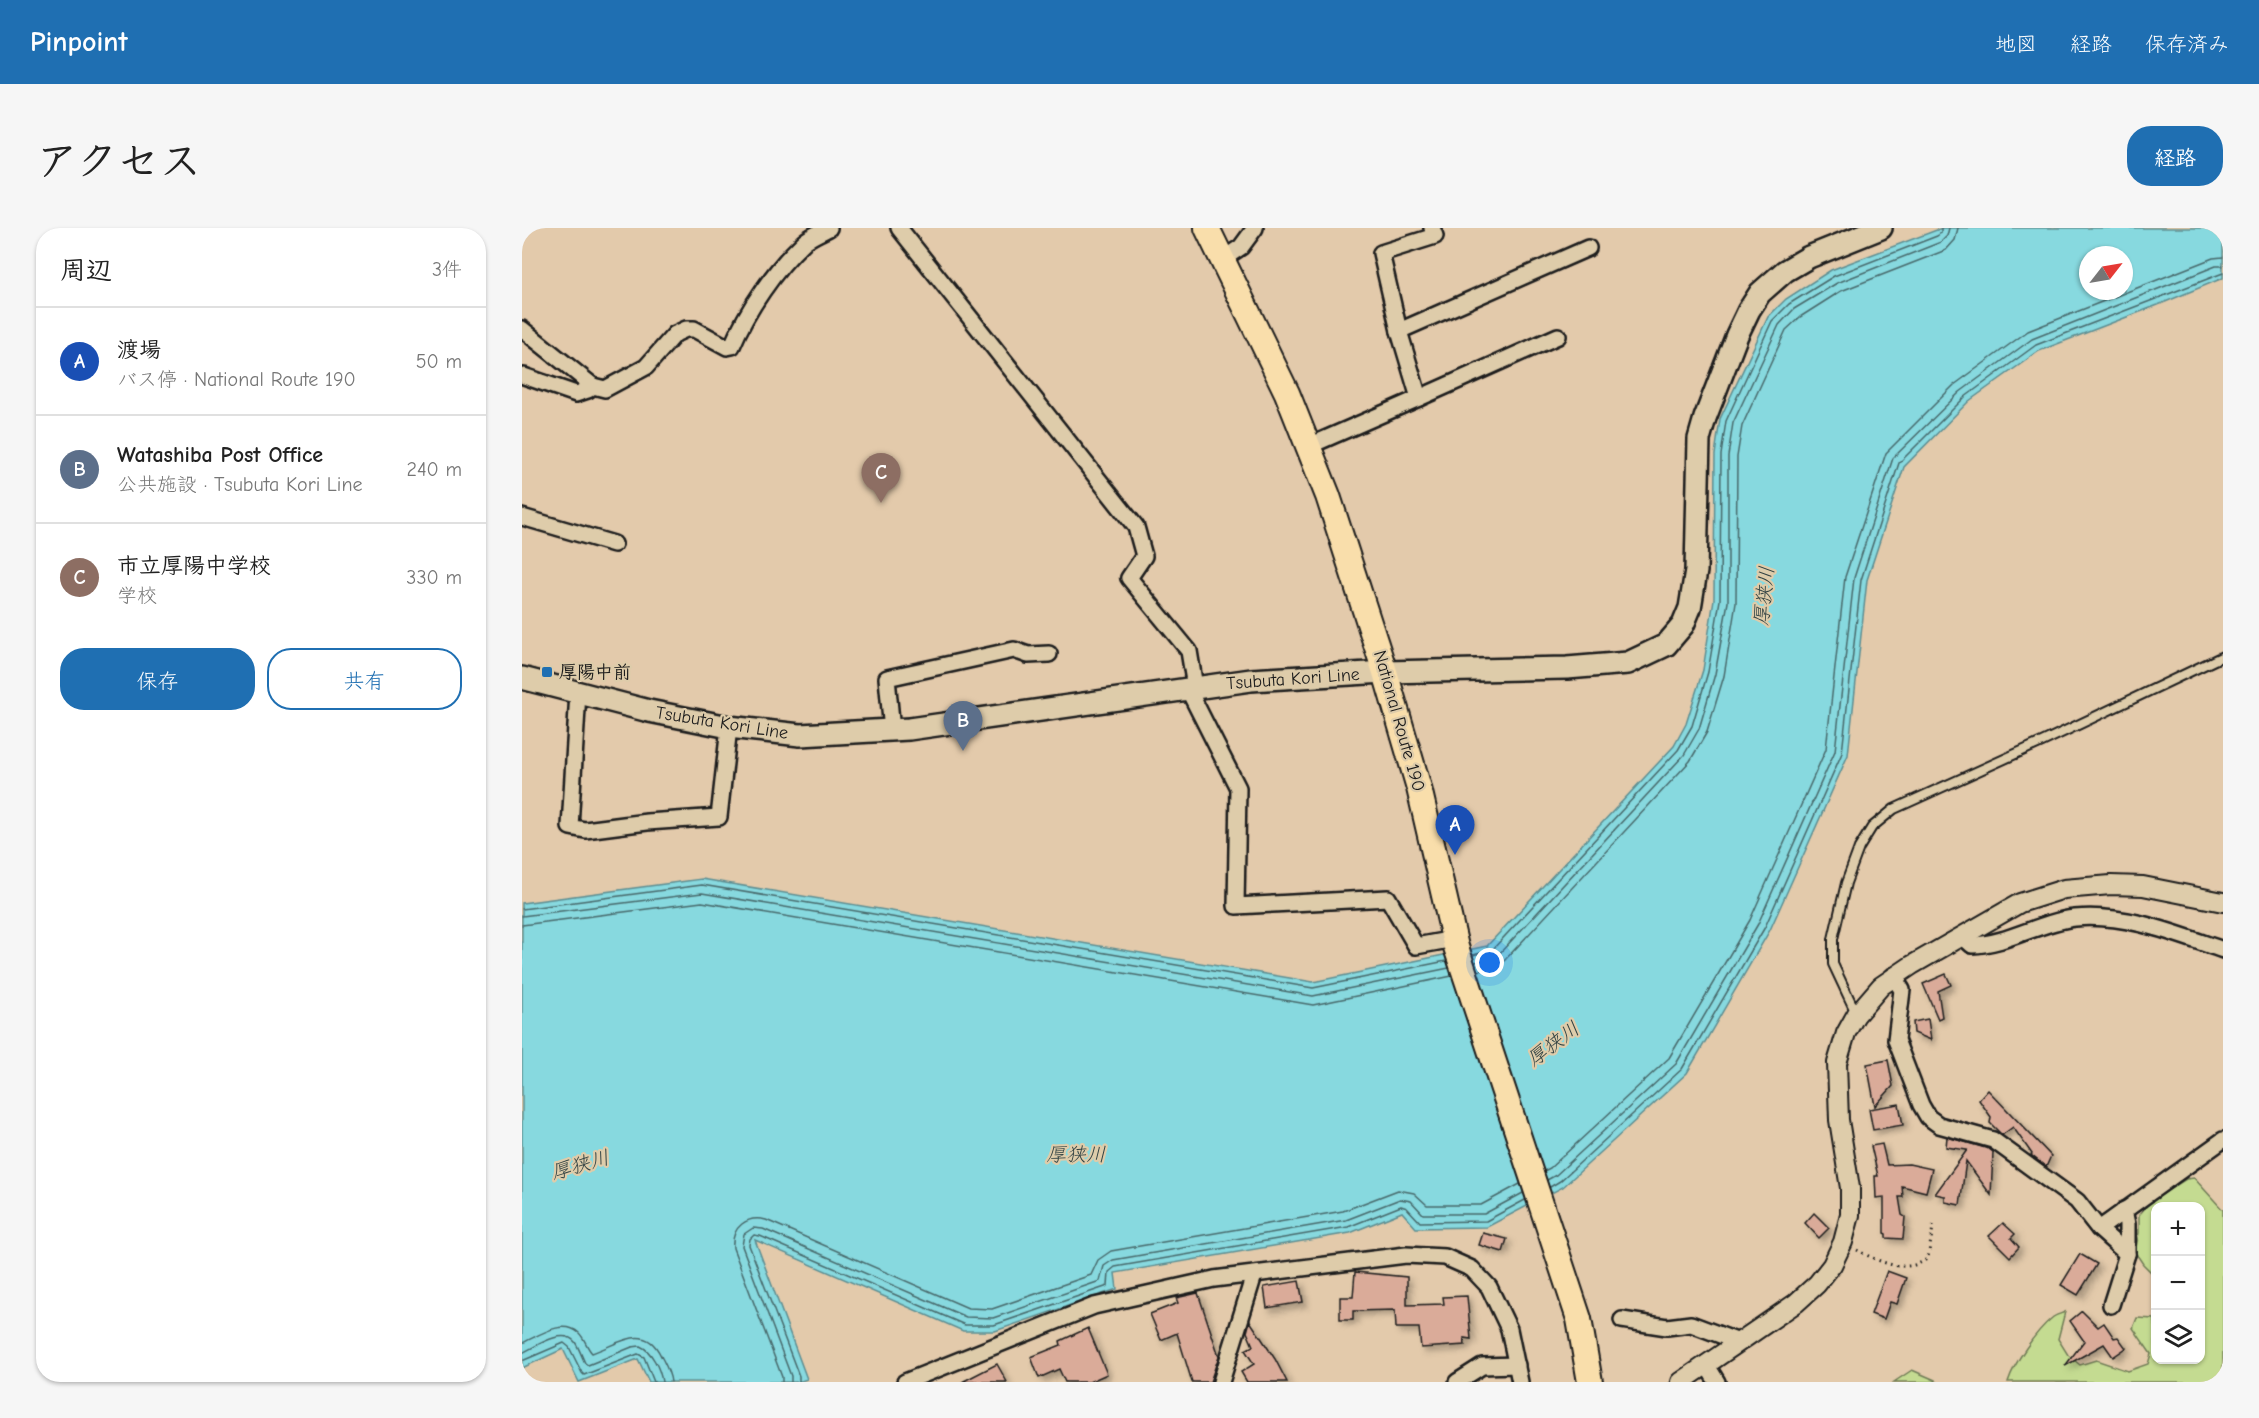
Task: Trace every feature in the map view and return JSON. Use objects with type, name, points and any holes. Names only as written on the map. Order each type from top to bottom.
[{"type":"highway","name":"National Route 190","points":[[1208,228],[1287,393],[1309,446],[1385,672],[1419,788],[1455,943],[1579,1319],[1590,1382]]},
{"type":"main road","name":"Tsubuta Kori Line","points":[[522,678],[649,711],[729,727],[800,735],[892,731],[1251,680],[1385,672],[1605,666],[1628,663],[1666,645],[1683,625],[1690,608],[1696,571],[1699,439],[1705,418],[1749,310],[1760,293],[1785,271],[1809,257],[1881,228]]},
{"type":"street","points":[[522,329],[593,386],[605,389],[646,367],[659,355],[675,334],[686,329],[694,329],[727,347],[732,346],[743,320],[785,263],[806,240],[829,228]]},
{"type":"street","points":[[899,228],[1136,527],[1144,556],[1129,578],[1189,651],[1191,688],[1238,788],[1236,906],[1388,898],[1416,946],[1455,943]]},
{"type":"street","points":[[1223,259],[1241,247],[1255,228]]},
{"type":"street","points":[[1419,398],[1399,331],[1381,253],[1435,236],[1432,228]]},
{"type":"street","points":[[1399,331],[1588,248]]},
{"type":"street","points":[[1309,446],[1558,336]]},
{"type":"street","points":[[524,376],[576,394],[593,386]]},
{"type":"street","points":[[522,517],[614,544]]},
{"type":"street","points":[[892,731],[887,678],[1014,650],[1028,656],[1049,654]]},
{"type":"street","points":[[578,692],[570,828],[585,830],[647,822],[718,817],[729,727]]},
{"type":"street","points":[[1681,1382],[1796,1303],[1817,1284],[1832,1265],[1843,1242],[1850,1215],[1850,1188],[1839,1120],[1837,1063],[1846,1033],[1856,1015],[1881,986],[1893,976],[2020,903],[2064,889],[2111,885],[2143,886],[2223,902]]},
{"type":"street","points":[[1962,936],[1972,945],[1988,945],[2037,927],[2074,918],[2115,919],[2161,928],[2223,950]]},
{"type":"street","points":[[1893,976],[1902,990],[1896,1040],[1921,1105],[1928,1117],[1939,1125],[1993,1140],[2078,1201],[2099,1229],[2127,1254]]},
{"type":"street","points":[[2099,1229],[2223,1140]]},
{"type":"street","points":[[2111,1305],[2127,1254],[2127,1224],[2124,1210]]},
{"type":"street","points":[[905,1382],[1094,1306],[1214,1279],[1406,1255],[1445,1257],[1472,1269],[1489,1287],[1509,1329],[1521,1382]]},
{"type":"street","points":[[1221,1382],[1254,1275]]},
{"type":"street","points":[[1622,1320],[1667,1327],[1691,1324],[1738,1342]]},
{"type":"street","points":[[1706,1364],[1717,1382]]},
{"type":"street","points":[[1457,1382],[1482,1366],[1517,1365]]},
{"type":"street","points":[[924,1382],[936,1369]]},
{"type":"lane","points":[[1856,1015],[1833,964],[1833,939],[1846,883],[1858,848],[1872,827],[1894,809],[2223,656]]},
{"type":"path","points":[[1843,1242],[1879,1262],[1911,1267],[1928,1258],[1934,1221]]},
{"type":"green space","points":[[2194,1178],[2223,1210],[2223,1382],[2008,1382],[2020,1357],[2039,1331],[2053,1317],[2065,1312],[2058,1339],[2068,1355],[2080,1365],[2096,1360],[2128,1371],[2148,1364],[2151,1354],[2151,1364],[2205,1364],[2205,1202],[2151,1202],[2151,1272],[2135,1252],[2139,1233],[2139,1215],[2151,1201],[2186,1179]]},
{"type":"green space","points":[[2137,1318],[2151,1319],[2151,1354],[2133,1328]]},
{"type":"green space","points":[[1912,1370],[1935,1380],[1937,1382],[1894,1382]]},
{"type":"water","name":"厚狭川","points":[[1942,228],[2223,228],[2223,278],[2039,351],[1969,401],[1904,467],[1867,580],[1848,755],[1770,930],[1687,1073],[1563,1187],[1487,1227],[1416,1228],[1402,1212],[1350,1233],[1115,1273],[1117,1289],[995,1331],[963,1331],[755,1240],[807,1379],[798,1382],[649,1382],[638,1359],[579,1382],[563,1349],[522,1368],[522,903],[702,879],[1313,982],[1487,946],[1674,746],[1686,724],[1703,670],[1714,599],[1715,455],[1720,419],[1768,317],[1786,299],[1831,270]]},
{"type":"building","points":[[1946,974],[1951,985],[1938,991],[1942,1017],[1938,1019],[1923,984]]},
{"type":"building","points":[[1928,1019],[1931,1040],[1914,1033],[1913,1022]]},
{"type":"building","points":[[1888,1060],[1893,1086],[1875,1106],[1867,1064]]},
{"type":"building","points":[[1988,1090],[2051,1156],[2046,1167],[2031,1155],[2013,1127],[2002,1135],[1990,1123],[1991,1117],[1979,1100]]},
{"type":"building","points":[[1899,1104],[1903,1125],[1873,1130],[1869,1109]]},
{"type":"building","points":[[1947,1137],[1993,1152],[1991,1195],[1966,1161],[1960,1205],[1945,1202],[1945,1196],[1935,1194],[1967,1150],[1946,1147]]},
{"type":"building","points":[[1882,1144],[1887,1165],[1909,1164],[1932,1169],[1926,1192],[1902,1186],[1903,1197],[1899,1197],[1902,1215],[1905,1217],[1903,1239],[1886,1238],[1884,1197],[1876,1198],[1875,1176],[1878,1176],[1871,1146]]},
{"type":"building","points":[[1814,1213],[1829,1228],[1819,1238],[1805,1223]]},
{"type":"building","points":[[2003,1223],[2015,1234],[2011,1238],[2019,1247],[2010,1257],[1989,1236]]},
{"type":"building","points":[[1483,1233],[1507,1239],[1503,1252],[1479,1245]]},
{"type":"building","points":[[2080,1254],[2097,1264],[2078,1295],[2061,1285]]},
{"type":"building","points":[[1887,1271],[1906,1278],[1897,1304],[1890,1302],[1884,1319],[1871,1314]]},
{"type":"building","points":[[1355,1272],[1407,1277],[1407,1305],[1444,1304],[1443,1297],[1467,1296],[1471,1339],[1464,1338],[1465,1345],[1421,1348],[1419,1328],[1396,1328],[1395,1310],[1353,1311],[1353,1320],[1340,1320],[1340,1297],[1353,1297]]},
{"type":"building","points":[[1299,1281],[1303,1302],[1267,1308],[1264,1287]]},
{"type":"building","points":[[1198,1293],[1219,1356],[1210,1382],[1192,1382],[1177,1333],[1161,1340],[1150,1314],[1178,1303],[1176,1298]]},
{"type":"building","points":[[2082,1311],[2098,1327],[2104,1323],[2114,1338],[2118,1337],[2126,1348],[2113,1357],[2104,1344],[2065,1366],[2084,1341],[2070,1321]]},
{"type":"building","points":[[1250,1321],[1287,1382],[1247,1382],[1241,1372],[1254,1364],[1245,1350],[1253,1346],[1247,1332]]},
{"type":"building","points":[[1088,1328],[1107,1374],[1089,1382],[1065,1382],[1059,1369],[1039,1378],[1031,1357],[1061,1345],[1060,1341]]},
{"type":"building","points":[[997,1364],[1007,1382],[962,1382]]},
{"type":"place","name":"市立厚陽中学校","points":[[881,503]]},
{"type":"place","name":"厚陽中前","points":[[547,672]]},
{"type":"place","name":"Watashiba Post Office","points":[[963,751]]},
{"type":"place","name":"渡場","points":[[1455,855]]}]
